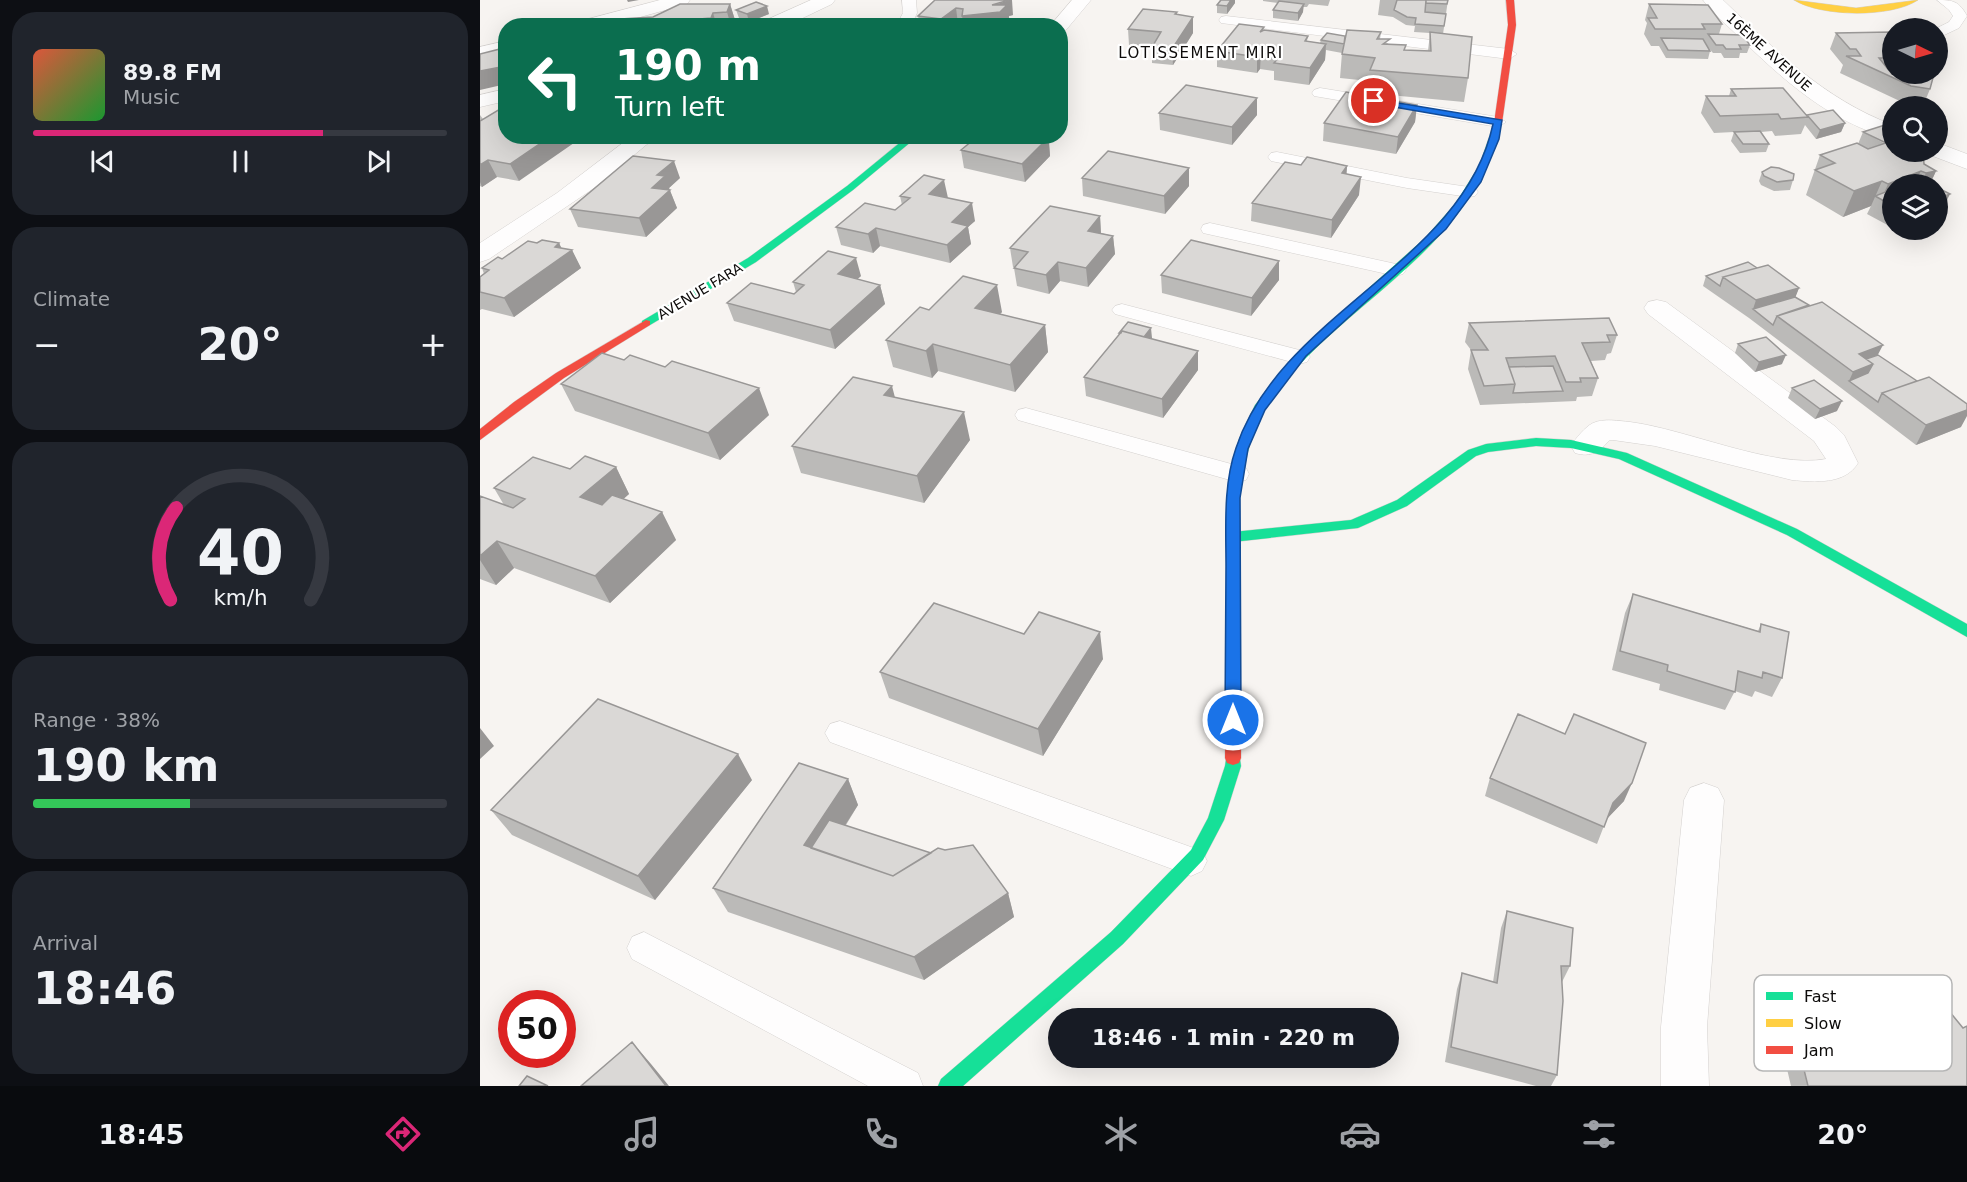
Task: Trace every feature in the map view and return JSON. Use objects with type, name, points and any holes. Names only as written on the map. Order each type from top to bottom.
[{"type":"main road","points":[[948,1086],[1117,938],[1197,855],[1216,820],[1233,766],[1233,498],[1241,449],[1259,409],[1299,357],[1443,227],[1480,176],[1495,139],[1498,122],[1512,25],[1510,0]]},
{"type":"main road","points":[[1798,0],[1827,8],[1868,12],[1901,6],[1914,0]]},
{"type":"main road","name":"AVENUE FARA","points":[[480,436],[494,423],[585,360],[752,260],[850,188],[904,144]]},
{"type":"main road","points":[[1233,537],[1353,525],[1366,521],[1402,503],[1460,460],[1486,448],[1536,442],[1586,446],[1623,456],[1792,532],[1967,631]]},
{"type":"street","points":[[614,18],[681,0]]},
{"type":"street","points":[[787,18],[826,0]]},
{"type":"street","points":[[1066,18],[1082,0]]},
{"type":"street","name":"16ÈME AVENUE","points":[[1712,0],[1788,72],[1819,96],[1858,118],[1882,128]]},
{"type":"street","points":[[480,53],[498,49]]},
{"type":"street","points":[[480,101],[498,97]]},
{"type":"street","points":[[480,254],[540,217],[637,144]]},
{"type":"street","points":[[1948,154],[1967,162]]},
{"type":"street","points":[[1586,446],[1603,429],[1684,443],[1772,466],[1827,472],[1840,467],[1843,463],[1833,442],[1825,434],[1657,308]]},
{"type":"street","points":[[1685,1086],[1684,1027],[1704,800]]},
{"type":"lane","points":[[908,18],[912,6],[909,0]]},
{"type":"lane","points":[[1944,0],[1955,8],[1960,16],[1954,25],[1948,28]]},
{"type":"lane","points":[[1226,20],[1509,54]]},
{"type":"lane","points":[[1320,93],[1498,122]]},
{"type":"lane","points":[[1277,157],[1407,183],[1469,192]]},
{"type":"lane","points":[[1210,229],[1396,270]]},
{"type":"lane","points":[[1122,310],[1299,357]]},
{"type":"lane","points":[[1026,416],[1237,474]]},
{"type":"lane","points":[[840,733],[1191,861]]},
{"type":"lane","points":[[644,948],[905,1086]]},
{"type":"building","points":[[935,0],[1009,0],[992,5],[1007,5],[1000,12],[962,16],[963,9],[956,8],[942,18],[918,16]]},
{"type":"building","points":[[1221,0],[1231,0],[1227,6],[1217,5]]},
{"type":"building","points":[[1397,0],[1426,0],[1425,12],[1446,14],[1444,26],[1415,24],[1416,18],[1407,17],[1394,10]]},
{"type":"building","points":[[1426,0],[1448,0],[1447,4],[1426,3]]},
{"type":"building","points":[[1279,1],[1304,4],[1298,13],[1273,10]]},
{"type":"building","points":[[756,2],[767,6],[747,14],[736,10]]},
{"type":"building","points":[[680,4],[730,4],[727,12],[713,13],[711,18],[637,18],[653,17]]},
{"type":"building","points":[[1649,4],[1708,5],[1722,24],[1702,24],[1705,29],[1655,29],[1648,18],[1657,18]]},
{"type":"building","points":[[1143,9],[1177,12],[1175,14],[1193,17],[1172,49],[1152,47],[1161,32],[1128,29]]},
{"type":"building","points":[[1239,24],[1264,27],[1260,32],[1264,30],[1308,36],[1305,41],[1326,44],[1310,68],[1274,63],[1280,56],[1261,53],[1257,57],[1217,51]]},
{"type":"building","points":[[1347,30],[1381,32],[1377,39],[1390,39],[1383,44],[1406,45],[1404,50],[1431,51],[1430,32],[1472,37],[1468,78],[1370,70],[1375,58],[1342,54]]},
{"type":"building","points":[[1882,32],[1882,58],[1879,58],[1882,62],[1882,73],[1846,56],[1861,56],[1856,49],[1850,49],[1836,33]]},
{"type":"building","points":[[1327,33],[1345,36],[1344,44],[1321,40]]},
{"type":"building","points":[[1708,34],[1742,35],[1750,45],[1739,45],[1741,49],[1726,49],[1723,45],[1716,45]]},
{"type":"building","points":[[1661,38],[1703,39],[1710,51],[1668,50]]},
{"type":"building","points":[[498,50],[498,68],[480,71],[480,54]]},
{"type":"building","points":[[1907,84],[1931,84],[1930,89]]},
{"type":"building","points":[[1186,85],[1257,98],[1232,127],[1159,113]]},
{"type":"building","points":[[1783,88],[1808,117],[1781,119],[1778,114],[1720,116],[1706,96],[1736,96],[1731,89]]},
{"type":"building","points":[[1346,92],[1417,105],[1398,137],[1324,123]]},
{"type":"building","points":[[498,110],[498,144],[539,144],[510,164],[488,160],[480,165],[480,121]]},
{"type":"building","points":[[1833,110],[1845,123],[1820,130],[1807,115]]},
{"type":"building","points":[[1882,126],[1882,141],[1863,132]]},
{"type":"building","points":[[1760,131],[1769,144],[1743,144],[1734,132]]},
{"type":"building","points":[[1857,143],[1868,149],[1882,144],[1882,162],[1924,162],[1936,171],[1882,174],[1882,181],[1854,191],[1815,170],[1835,163],[1820,155]]},
{"type":"building","points":[[968,144],[1042,144],[1022,164],[961,150]]},
{"type":"building","points":[[1108,151],[1189,168],[1164,196],[1082,178]]},
{"type":"building","points":[[633,156],[674,161],[657,175],[665,176],[652,188],[670,190],[639,218],[570,209]]},
{"type":"building","points":[[1307,157],[1347,166],[1342,173],[1361,177],[1332,220],[1252,203],[1285,162],[1301,165]]},
{"type":"building","points":[[1771,167],[1794,174],[1793,180],[1777,182],[1764,176],[1762,172]]},
{"type":"building","points":[[924,175],[944,180],[929,194],[972,203],[952,222],[968,226],[947,245],[876,228],[868,234],[836,227],[865,203],[895,210],[910,198],[900,196]]},
{"type":"building","points":[[1882,193],[1882,200],[1875,196]]},
{"type":"building","points":[[1050,206],[1100,216],[1088,231],[1113,236],[1086,268],[1058,262],[1046,275],[1014,268],[1028,252],[1010,248]]},
{"type":"building","points":[[542,240],[559,243],[555,247],[572,250],[504,298],[480,292],[480,277],[489,270],[482,268],[498,257],[502,259],[528,241],[537,243]]},
{"type":"building","points":[[1191,240],[1279,261],[1252,298],[1161,275]]},
{"type":"building","points":[[828,251],[856,258],[838,274],[880,285],[830,330],[727,303],[751,283],[794,294],[804,285],[793,282]]},
{"type":"building","points":[[1748,262],[1757,268],[1723,277],[1720,286],[1706,276]]},
{"type":"building","points":[[1768,265],[1799,288],[1756,300],[1723,277]]},
{"type":"building","points":[[963,276],[997,285],[975,308],[1045,325],[1010,365],[933,344],[926,351],[886,340],[920,307],[929,310]]},
{"type":"building","points":[[1795,297],[1809,305],[1777,316],[1773,325],[1753,309]]},
{"type":"building","points":[[1822,302],[1883,345],[1859,354],[1873,364],[1853,372],[1777,316]]},
{"type":"building","points":[[1609,318],[1617,335],[1607,335],[1610,342],[1582,343],[1598,378],[1580,378],[1581,382],[1566,382],[1555,356],[1506,358],[1515,384],[1484,386],[1471,350],[1488,350],[1469,323]]},
{"type":"building","points":[[1128,322],[1151,328],[1144,337],[1122,331],[1119,333]]},
{"type":"building","points":[[1122,331],[1198,351],[1162,399],[1084,377]]},
{"type":"building","points":[[1766,337],[1786,355],[1759,362],[1738,344]]},
{"type":"building","points":[[602,353],[624,360],[630,355],[665,367],[672,361],[759,388],[708,433],[561,384]]},
{"type":"building","points":[[1878,355],[1917,381],[1882,393],[1878,402],[1849,381],[1868,373],[1873,364],[1866,359]]},
{"type":"building","points":[[1553,366],[1563,391],[1513,393],[1515,384],[1509,367]]},
{"type":"building","points":[[853,377],[892,386],[884,395],[964,412],[917,476],[792,446]]},
{"type":"building","points":[[1929,377],[1967,404],[1967,410],[1926,425],[1882,393]]},
{"type":"building","points":[[1814,380],[1842,401],[1820,409],[1792,388]]},
{"type":"building","points":[[585,456],[616,467],[580,497],[602,505],[612,495],[662,512],[595,576],[497,541],[480,556],[480,496],[513,508],[525,499],[494,488],[533,457],[570,469]]},
{"type":"building","points":[[1633,594],[1760,632],[1761,624],[1789,632],[1782,678],[1763,672],[1762,678],[1738,671],[1735,692],[1667,671],[1668,665],[1620,651]]},
{"type":"building","points":[[934,603],[1024,634],[1039,612],[1100,632],[1038,729],[880,672]]},
{"type":"building","points":[[598,699],[738,754],[638,876],[491,810]]},
{"type":"building","points":[[1518,714],[1565,734],[1574,714],[1646,743],[1632,783],[1613,803],[1604,827],[1490,778]]},
{"type":"building","points":[[799,763],[848,779],[804,845],[893,876],[938,848],[945,850],[973,845],[1008,893],[914,957],[713,888]]},
{"type":"building","points":[[829,820],[931,853],[893,876],[811,848]]},
{"type":"building","points":[[1507,911],[1573,928],[1570,966],[1561,966],[1563,1001],[1557,1075],[1451,1047],[1462,973],[1497,983]]},
{"type":"building","points":[[1952,1015],[1963,1028],[1967,1026],[1967,1086],[1808,1086],[1804,1071],[1952,1071]]},
{"type":"building","points":[[632,1042],[666,1086],[581,1086]]},
{"type":"building","points":[[527,1076],[548,1086],[519,1086]]},
{"type":"traffic: fast","points":[[1234,495],[1245,439],[1259,408],[1287,372],[1320,338],[1428,240],[1459,205],[1483,166],[1498,123]]},
{"type":"traffic: fast","points":[[646,323],[752,260],[850,188],[904,144]]},
{"type":"traffic: fast","points":[[1233,537],[1353,525],[1402,503],[1472,453],[1486,448],[1536,442],[1571,444],[1623,456],[1792,532],[1967,631]]},
{"type":"traffic: fast","points":[[948,1086],[1117,938],[1197,855],[1216,820],[1233,766],[1233,758]]},
{"type":"traffic: slow","points":[[1798,0],[1842,10],[1885,8],[1914,0]]},
{"type":"traffic: jam","points":[[1498,123],[1512,25],[1510,0]]},
{"type":"traffic: jam","points":[[480,436],[539,390],[646,323]]},
{"type":"traffic: jam","points":[[1233,758],[1234,495]]},
{"type":"district","name":"LOTISSEMENT MIRI","points":[[1201,53]]},
{"type":"route","points":[[1233,720],[1233,498],[1241,449],[1259,409],[1302,353],[1443,227],[1480,176],[1495,139],[1498,122],[1374,101]]}]
